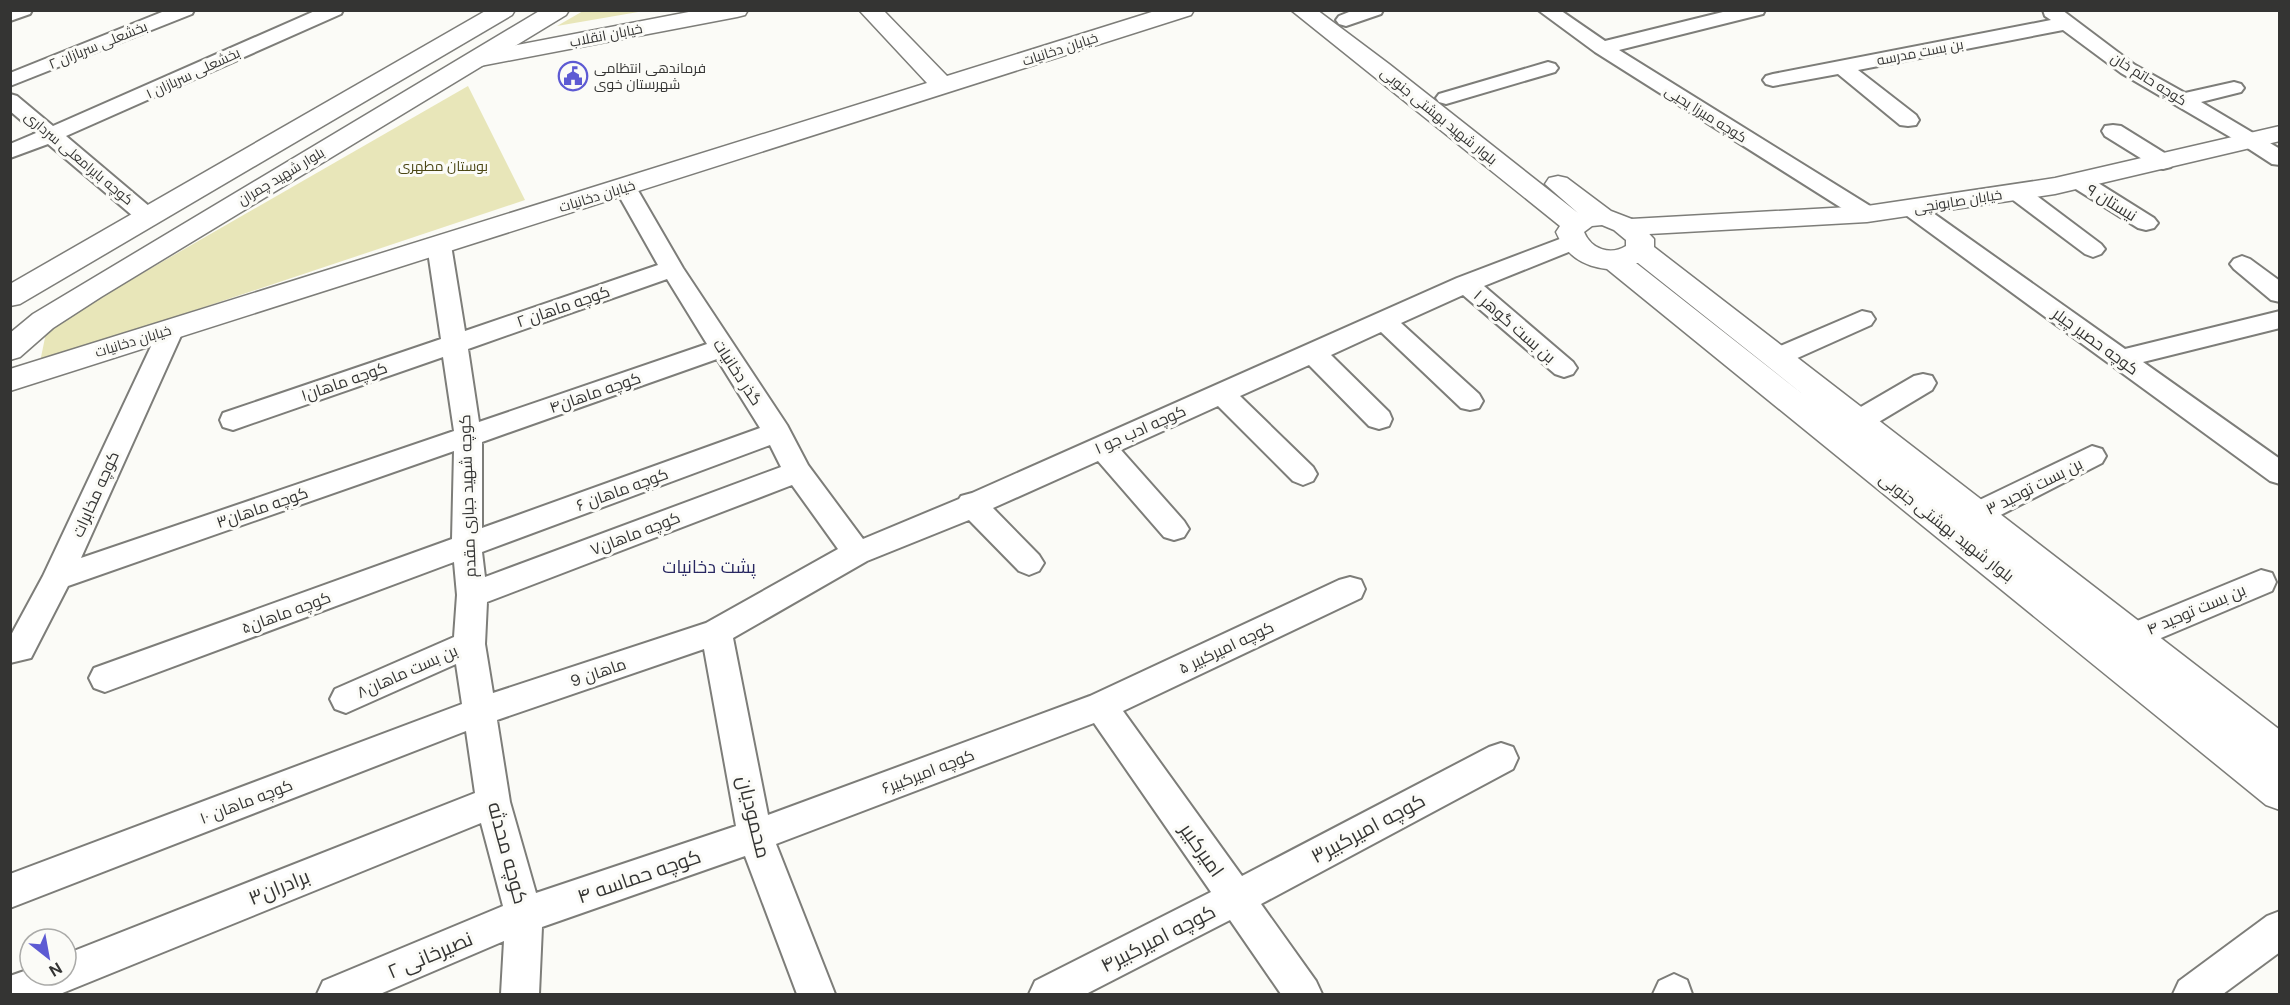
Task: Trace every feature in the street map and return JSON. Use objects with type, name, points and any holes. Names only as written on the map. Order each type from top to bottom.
[{"type":"main road","name":"بلوار شهید چمران","points":[[10,297],[504,10]]},
{"type":"main road","name":"بلوار شهید چمران","points":[[10,350],[43,321],[91,290],[558,10]]},
{"type":"main road","name":"خیابان انقلاب","points":[[475,60],[737,10]]},
{"type":"main road","points":[[870,10],[942,87]]},
{"type":"main road","name":"خیابان دخانیات","points":[[10,380],[1183,10]]},
{"type":"main road","name":"بلوار شهید بهشتی جنوبی","points":[[1302,10],[1381,69],[1574,233]]},
{"type":"main road","name":"بلوار شهید بهشتی جنوبی","points":[[1339,15],[1602,217]]},
{"type":"main road","name":"خیابان صابونچی","points":[[1629,246],[2017,192],[2079,181],[2280,134]]},
{"type":"main road","points":[[1602,217],[1618,220],[1629,246],[1598,259],[1582,252],[1574,233],[1586,218],[1602,217]]},
{"type":"main road","name":"بلوار شهید بهشتی جنوبی","points":[[1629,246],[2280,753]]},
{"type":"main road","name":"بلوار شهید بهشتی جنوبی","points":[[1629,246],[2280,792]]},
{"type":"street","points":[[10,15],[23,10]]},
{"type":"street","name":"بخشعلی سربازان ۲","points":[[10,80],[185,10]]},
{"type":"street","name":"بخشعلی سربازان ۱","points":[[10,152],[334,10]]},
{"type":"street","points":[[1339,15],[1374,10]]},
{"type":"street","name":"کوچه میرزا یحیی","points":[[1547,10],[1602,48],[1867,214]]},
{"type":"street","points":[[1602,48],[1756,10]]},
{"type":"street","name":"کوچه حاتم خان","points":[[2050,10],[2128,69],[2280,159]]},
{"type":"street","name":"بن بست مدرسه","points":[[1773,80],[2067,23]]},
{"type":"street","points":[[1842,67],[1908,120]]},
{"type":"street","points":[[1446,98],[1548,68]]},
{"type":"street","points":[[2182,100],[2234,88]]},
{"type":"street","name":"کوچه بایرامعلی سرداری","points":[[10,100],[148,217]]},
{"type":"street","points":[[2113,131],[2163,162]]},
{"type":"street","name":"نیستان ۹","points":[[2079,181],[2146,223]]},
{"type":"street","name":"گذر دخانیات","points":[[625,187],[672,269],[777,432],[798,472],[857,553]]},
{"type":"street","points":[[2017,192],[2093,249]]},
{"type":"street","name":"کوچه حصیر چیلر","points":[[1911,208],[2280,474]]},
{"type":"street","name":"کوچه ادب جو ۱","points":[[716,632],[857,553],[927,526],[971,504],[1466,285],[1574,233]]},
{"type":"street","name":"کوچه شهید جباری مقدم","points":[[439,245],[468,435],[467,546],[471,595],[469,644],[481,711]]},
{"type":"street","points":[[2242,264],[2280,294]]},
{"type":"street","name":"کوچه ماهان ۲","points":[[455,343],[672,269]]},
{"type":"street","name":"بن بست گوهر ۱","points":[[1466,285],[1564,368]]},
{"type":"street","points":[[1774,357],[1862,319]]},
{"type":"street","points":[[2121,359],[2280,319]]},
{"type":"street","points":[[1384,321],[1470,401]]},
{"type":"street","name":"کوچه مخابرات","points":[[10,650],[20,649],[57,578],[171,329]]},
{"type":"street","name":"کوچه ماهان۱","points":[[233,420],[455,343]]},
{"type":"street","name":"کوچه ماهان۴","points":[[468,435],[723,348]]},
{"type":"street","points":[[1312,352],[1379,419]]},
{"type":"street","points":[[1857,422],[1923,383]]},
{"type":"street","points":[[1221,393],[1303,474]]},
{"type":"street","name":"کوچه ماهان ۶","points":[[467,546],[777,432]]},
{"type":"street","name":"کوچه ماهان۳","points":[[57,578],[468,435]]},
{"type":"street","points":[[1101,446],[1174,529]]},
{"type":"street","name":"۳ بن بست توحید","points":[[1975,515],[2092,456]]},
{"type":"street","name":"کوچه ماهان۷","points":[[471,595],[798,472]]},
{"type":"street","points":[[971,504],[1029,564]]},
{"type":"street","name":"کوچه ماهان۵","points":[[105,678],[467,546]]},
{"type":"street","name":"۴ بن بست توحید","points":[[2131,637],[2261,582]]},
{"type":"street","name":"کوچه امیرکبیر ۵","points":[[1101,706],[1350,589]]},
{"type":"street","name":"ماهان 9","points":[[481,711],[716,632]]},
{"type":"street","name":"محمودیان","points":[[716,632],[755,836],[816,994]]},
{"type":"street","name":"بن بست ماهان۸","points":[[346,699],[469,644]]},
{"type":"street","name":"کوچه امیرکبیر۶","points":[[755,836],[1101,706]]},
{"type":"street","name":"امیرکبیر","points":[[1101,706],[1304,994]]},
{"type":"street","name":"کوچه محدثه","points":[[481,711],[493,802],[524,915],[520,994]]},
{"type":"street","name":"کوچه ماهان ۱۰","points":[[10,891],[481,711]]},
{"type":"street","name":"کوچه امیرکبیر۳","points":[[1236,898],[1501,758]]},
{"type":"street","name":"برادران۳","points":[[78,968],[493,802]]},
{"type":"street","name":"کوچه حماسه ۴","points":[[524,915],[755,836]]},
{"type":"street","name":"کوچه امیرکبیر۴","points":[[1048,994],[1236,898]]},
{"type":"street","name":"نصیرخانی ۲","points":[[336,994],[524,915]]},
{"type":"street","points":[[2192,994],[2280,929]]},
{"type":"street","points":[[13,994],[31,987]]},
{"type":"green space","points":[[583,10],[644,11],[557,26]]},
{"type":"green space","name":"بوستان مطهری","points":[[468,86],[525,200],[40,362],[47,328]]},
{"type":"place","name":"فرماندهی انتظامی شهرستان خوی","points":[[573,76]]},
{"type":"district","name":"پشت دخانیات","points":[[709,567]]}]
